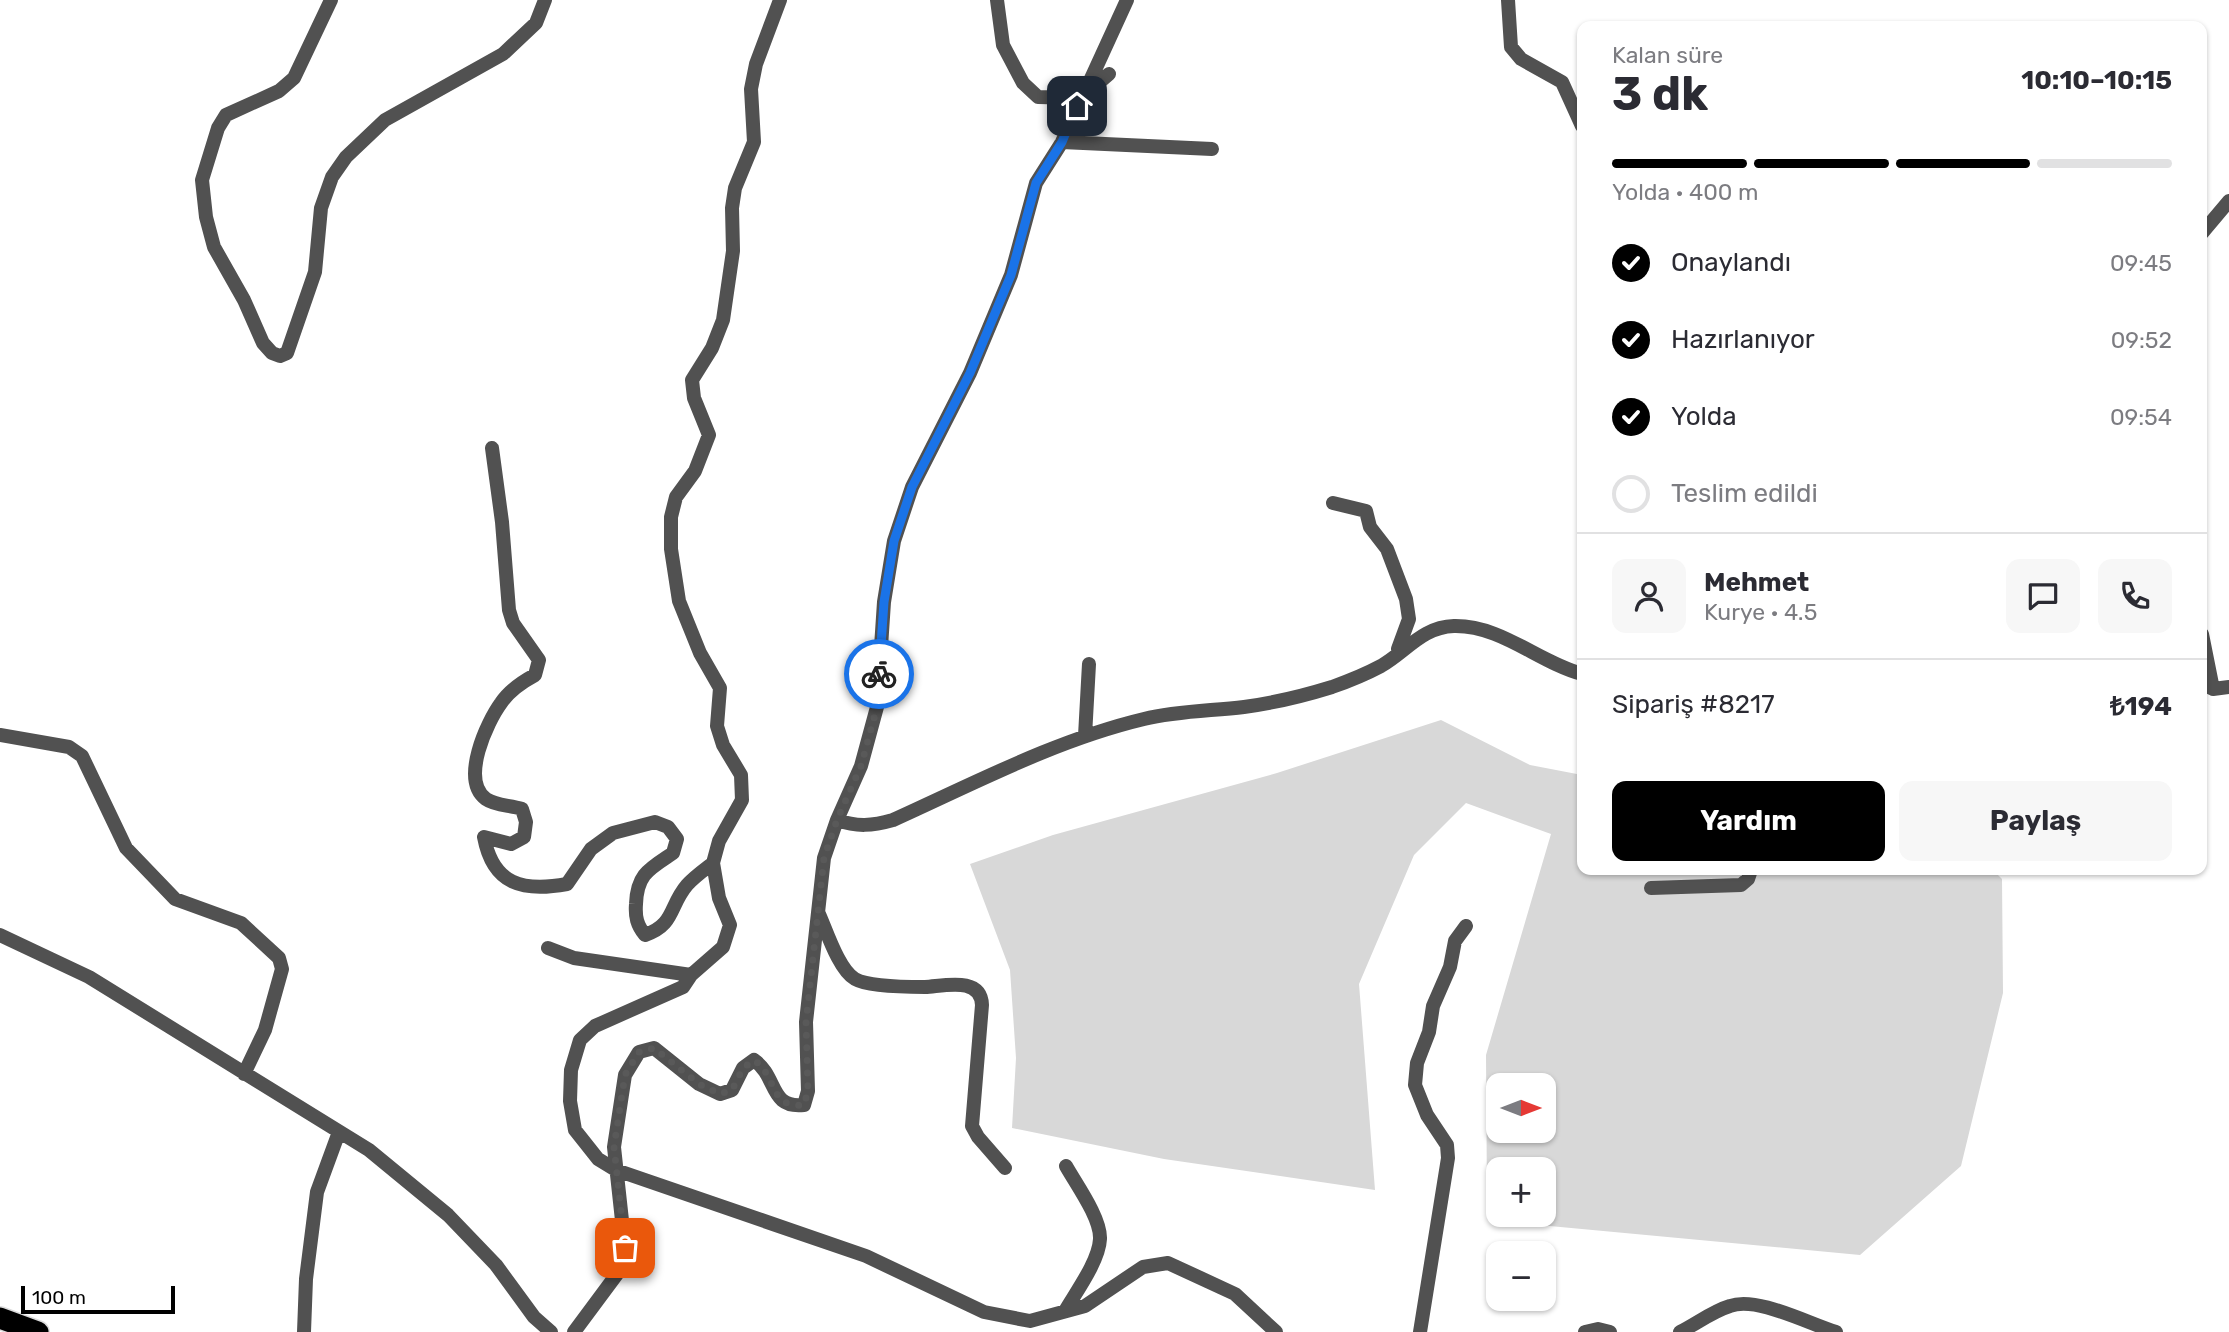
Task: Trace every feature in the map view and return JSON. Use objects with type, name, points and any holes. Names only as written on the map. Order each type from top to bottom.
[{"type":"highway","points":[[0,1318],[38,1332]]},
{"type":"street","points":[[331,0],[294,78],[279,91],[226,115],[218,128],[202,180],[206,217],[214,247],[244,300],[264,343],[272,353],[280,356],[287,354],[315,272],[320,208],[332,177],[346,157],[385,120],[503,54],[536,23],[545,0]]},
{"type":"street","points":[[780,0],[756,64],[751,89],[754,142],[735,188],[732,208],[733,251],[723,320],[712,348],[692,380],[694,398],[709,435],[695,471],[676,497],[671,517],[671,549],[679,601],[700,653],[720,688],[717,726],[723,745],[741,775],[742,800],[719,841],[713,863],[719,898],[730,925],[723,947],[691,975],[683,987],[595,1026],[580,1040],[571,1070],[569,1101],[575,1130],[598,1159],[617,1170],[866,1256],[984,1312],[1030,1321],[1085,1306],[1143,1267],[1168,1263],[1235,1294],[1276,1332]]},
{"type":"street","points":[[997,0],[1003,45],[1023,83],[1038,97],[1081,98],[1110,74]]},
{"type":"street","points":[[574,1332],[617,1274],[625,1248],[614,1147],[625,1075],[639,1052],[654,1048],[699,1084],[720,1094],[732,1090],[743,1068],[754,1060],[765,1068],[779,1099],[791,1106],[804,1105],[808,1091],[806,1022],[824,858],[837,820],[861,766],[877,707],[884,602],[894,541],[912,487],[970,373],[1011,275],[1036,183],[1062,142],[1127,0]]},
{"type":"street","points":[[1507,0],[1511,47],[1521,59],[1562,82],[1577,115]]},
{"type":"street","points":[[1062,142],[1212,149]]},
{"type":"street","points":[[2207,227],[2229,201]]},
{"type":"street","points":[[492,447],[502,522],[509,610],[513,624],[539,660],[535,675],[522,682],[501,703],[477,756],[477,784],[483,797],[495,804],[522,809],[526,822],[524,837],[511,844],[484,837],[492,864],[500,876],[513,882],[553,887],[567,884],[591,849],[613,833],[655,822],[668,827],[677,839],[673,853],[648,870],[638,882],[635,910],[637,924],[645,935],[658,931],[668,921],[688,884],[713,863]]},
{"type":"street","points":[[1333,503],[1366,510],[1370,527],[1387,549],[1406,599],[1409,619],[1395,656]]},
{"type":"street","points":[[837,820],[853,825],[873,825],[893,820],[1006,768],[1085,736],[1175,713],[1283,701],[1347,682],[1395,656],[1408,644],[1439,627],[1473,627],[1487,631],[1564,669],[1577,673]]},
{"type":"street","points":[[1085,736],[1089,664]]},
{"type":"street","points":[[2207,687],[2229,687]]},
{"type":"street","points":[[0,735],[69,747],[82,756],[127,848],[175,899],[240,923],[279,958],[282,969],[265,1030],[244,1074]]},
{"type":"street","points":[[1651,888],[1741,885],[1749,875]]},
{"type":"street","points":[[818,913],[845,970],[854,979],[866,984],[924,987],[959,984],[976,989],[982,998],[982,1005],[972,1126],[978,1138],[1005,1168]]},
{"type":"street","points":[[1420,1332],[1448,1158],[1447,1145],[1419,1101],[1415,1085],[1417,1063],[1429,1032],[1433,1006],[1450,967],[1455,940],[1466,926]]},
{"type":"street","points":[[0,935],[89,977],[369,1150],[448,1215],[496,1265],[534,1317],[551,1332]]},
{"type":"street","points":[[548,948],[574,958],[691,975]]},
{"type":"street","points":[[304,1332],[306,1279],[317,1192],[339,1132]]},
{"type":"street","points":[[1065,1311],[1097,1255],[1101,1237],[1094,1216],[1066,1166]]},
{"type":"street","points":[[1681,1332],[1730,1305],[1745,1304],[1763,1307],[1836,1332]]},
{"type":"street","points":[[1585,1332],[1598,1329],[1610,1332]]},
{"type":"shaded area","points":[[1441,720],[1530,765],[1577,774],[1577,875],[1998,875],[2002,879],[2003,993],[1961,1166],[1860,1255],[1556,1227],[1556,1157],[1487,1157],[1487,1143],[1556,1143],[1556,1073],[1486,1073],[1486,1055],[1551,834],[1466,803],[1414,855],[1359,984],[1375,1190],[1164,1159],[1012,1128],[1016,1058],[1010,970],[970,864],[1053,835],[1277,773]]},
{"type":"way so far","points":[[625,1248],[614,1147],[625,1075],[639,1052],[654,1048],[699,1084],[720,1094],[732,1090],[743,1068],[754,1060],[765,1068],[779,1099],[791,1106],[804,1105],[808,1091],[806,1022],[824,858],[837,820],[861,766],[877,707],[879,674]]},
{"type":"route","points":[[879,674],[884,602],[894,541],[912,487],[970,373],[1011,275],[1036,183],[1062,142],[1077,106]]}]
